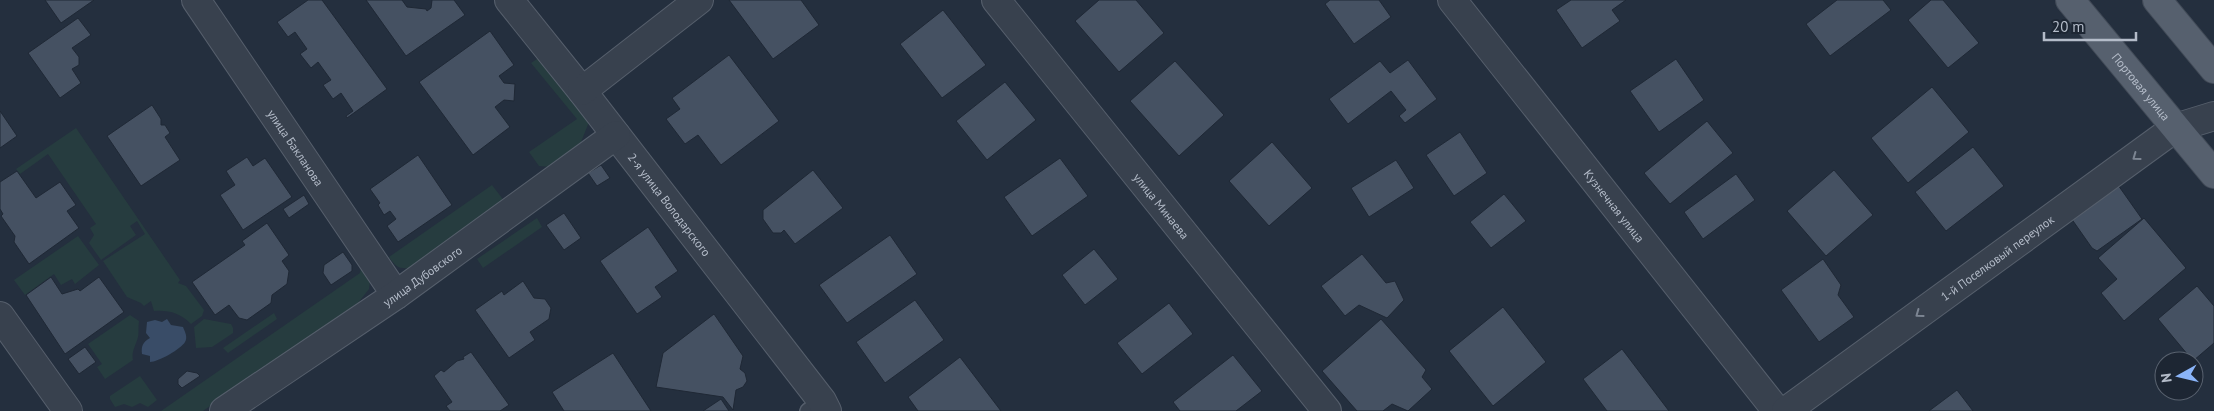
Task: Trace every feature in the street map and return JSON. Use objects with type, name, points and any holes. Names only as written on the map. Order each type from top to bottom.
[{"type":"main road","name":"Портовая улица","points":[[2070,0],[2214,174]]},
{"type":"main road","points":[[2157,0],[2214,69]]},
{"type":"street","name":"улица Бакланова","points":[[196,0],[396,295]]},
{"type":"street","name":"2-я улица Володарского","points":[[509,0],[616,135],[819,408]]},
{"type":"street","points":[[582,92],[699,0]]},
{"type":"street","name":"улица Минаева","points":[[996,0],[1327,411]]},
{"type":"street","name":"Кузнечная улица","points":[[1452,0],[1777,411]]},
{"type":"street","name":"1-й Поселковый переулок","points":[[1786,411],[2175,128],[2214,116]]},
{"type":"street","name":"улица Дубовского","points":[[224,411],[396,295],[616,135]]},
{"type":"street","points":[[0,316],[68,411]]},
{"type":"green space","points":[[540,57],[589,122],[581,142],[551,167],[539,166],[529,152],[577,119],[531,63]]},
{"type":"green space","points":[[76,128],[180,280],[178,283],[186,286],[204,310],[202,316],[191,324],[183,317],[174,313],[154,311],[151,301],[144,306],[127,297],[103,261],[145,234],[137,221],[130,226],[136,235],[101,260],[89,243],[94,235],[90,228],[96,224],[48,154],[20,174],[16,169]]},
{"type":"green space","points":[[492,185],[505,202],[411,268],[400,268],[391,260],[389,257]]},
{"type":"green space","points":[[537,218],[542,227],[483,268],[477,259]]},
{"type":"green space","points":[[78,236],[99,265],[75,284],[72,279],[61,285],[54,274],[25,295],[14,280]]},
{"type":"green space","points":[[361,268],[370,281],[369,289],[358,303],[203,411],[161,411],[360,273]]},
{"type":"green space","points":[[274,313],[277,319],[228,353],[223,348]]},
{"type":"green space","points":[[130,315],[139,321],[133,360],[105,379],[97,367],[102,364],[88,344]]},
{"type":"green space","points":[[204,319],[231,324],[233,333],[212,347],[196,348],[194,327]]},
{"type":"green space","points":[[140,376],[157,400],[148,407],[140,403],[132,407],[124,404],[115,407],[110,396]]},
{"type":"water","points":[[167,319],[171,325],[183,327],[186,340],[183,345],[169,355],[150,362],[150,356],[142,354],[143,344],[150,338],[146,333],[147,322],[155,320],[162,322]]},
{"type":"building","points":[[45,0],[94,0],[61,23]]},
{"type":"building","points":[[308,0],[322,0],[387,89],[347,118],[346,116],[353,111],[341,93],[333,99],[323,85],[331,80],[318,62],[311,68],[300,54],[307,49],[295,32],[288,37],[277,22]]},
{"type":"building","points":[[366,0],[402,0],[407,7],[426,9],[427,11],[431,8],[432,0],[454,0],[465,15],[406,56]]},
{"type":"building","points":[[729,0],[801,0],[819,25],[773,59]]},
{"type":"building","points":[[1099,0],[1136,0],[1164,33],[1119,72],[1075,21]]},
{"type":"building","points":[[1330,0],[1379,0],[1391,17],[1354,44],[1325,4]]},
{"type":"building","points":[[1571,0],[1626,0],[1612,10],[1620,21],[1582,48],[1556,10]]},
{"type":"building","points":[[1837,0],[1883,0],[1891,10],[1830,56],[1806,24]]},
{"type":"building","points":[[1931,0],[1943,0],[1979,43],[1948,68],[1908,20]]},
{"type":"building","points":[[943,10],[986,65],[942,98],[900,44]]},
{"type":"building","points":[[78,18],[91,35],[72,48],[79,57],[79,65],[72,69],[81,83],[60,98],[28,53]]},
{"type":"building","points":[[490,31],[514,65],[499,76],[504,83],[515,84],[514,101],[504,100],[495,107],[510,127],[473,155],[419,82]]},
{"type":"building","points":[[729,55],[779,121],[721,165],[698,135],[685,144],[666,119],[680,109],[672,98]]},
{"type":"building","points":[[1676,59],[1704,100],[1659,132],[1630,91]]},
{"type":"building","points":[[1408,60],[1437,99],[1405,123],[1399,116],[1406,110],[1391,91],[1348,124],[1329,99],[1380,61],[1390,73]]},
{"type":"building","points":[[1175,61],[1224,115],[1179,156],[1130,101]]},
{"type":"building","points":[[1005,82],[1036,120],[987,160],[956,121]]},
{"type":"building","points":[[1932,87],[1969,132],[1908,183],[1871,138]]},
{"type":"building","points":[[152,105],[161,119],[161,125],[165,125],[170,133],[165,137],[180,160],[141,186],[107,136]]},
{"type":"building","points":[[0,111],[17,136],[0,148]]},
{"type":"building","points":[[1707,121],[1733,153],[1670,204],[1644,173]]},
{"type":"building","points":[[1460,132],[1487,173],[1454,196],[1426,155]]},
{"type":"building","points":[[1272,142],[1312,188],[1269,226],[1229,181]]},
{"type":"building","points":[[1973,147],[2004,186],[1946,231],[1915,192]]},
{"type":"building","points":[[418,155],[452,205],[398,242],[387,226],[396,219],[390,211],[384,215],[378,205],[380,203],[370,189]]},
{"type":"building","points":[[247,157],[253,166],[265,158],[292,197],[243,230],[220,195],[235,185],[226,171]]},
{"type":"building","points":[[1060,158],[1088,196],[1032,236],[1004,197]]},
{"type":"building","points":[[1396,160],[1414,188],[1369,217],[1351,188]]},
{"type":"building","points":[[601,165],[610,178],[597,186],[588,173]]},
{"type":"building","points":[[813,170],[843,208],[795,244],[784,230],[781,233],[773,233],[763,219],[763,210]]},
{"type":"building","points":[[1834,170],[1873,215],[1826,256],[1787,211]]},
{"type":"building","points":[[17,171],[36,198],[60,182],[76,205],[67,211],[79,228],[29,264],[14,242],[15,236],[1,216],[3,214],[0,209],[0,182]]},
{"type":"building","points":[[1736,174],[1755,200],[1703,239],[1684,212]]},
{"type":"building","points":[[2118,185],[2142,219],[2097,251],[2092,248],[2071,218]]},
{"type":"building","points":[[1504,194],[1526,221],[1491,248],[1470,222]]},
{"type":"building","points":[[304,195],[309,204],[289,218],[283,209]]},
{"type":"building","points":[[564,213],[581,238],[564,250],[546,225]]},
{"type":"building","points":[[2144,218],[2186,268],[2124,321],[2101,293],[2117,279],[2098,258]]},
{"type":"building","points":[[267,223],[289,255],[282,261],[289,271],[287,284],[272,295],[271,303],[247,320],[239,318],[229,305],[215,315],[192,282],[245,245],[242,241]]},
{"type":"building","points":[[648,227],[678,271],[655,287],[662,297],[637,314],[600,261]]},
{"type":"building","points":[[890,235],[917,274],[847,323],[819,285]]},
{"type":"building","points":[[1094,249],[1118,279],[1085,305],[1062,275]]},
{"type":"building","points":[[343,252],[352,265],[352,271],[331,285],[323,273],[324,265]]},
{"type":"building","points":[[1362,254],[1386,283],[1395,281],[1404,300],[1387,318],[1359,305],[1345,316],[1321,286]]},
{"type":"building","points":[[1823,259],[1841,285],[1838,295],[1854,317],[1819,342],[1781,290]]},
{"type":"building","points":[[51,277],[62,294],[78,289],[80,291],[99,277],[124,312],[65,354],[26,295]]},
{"type":"building","points":[[523,281],[534,298],[545,299],[551,308],[549,319],[530,332],[535,340],[509,358],[475,310],[502,291],[504,295]]},
{"type":"building","points":[[2197,286],[2214,306],[2214,343],[2204,352],[2185,351],[2158,319]]},
{"type":"building","points":[[915,300],[944,340],[885,383],[856,342]]},
{"type":"building","points":[[1169,303],[1193,334],[1142,374],[1117,343]]},
{"type":"building","points":[[1503,307],[1546,362],[1493,406],[1449,351]]},
{"type":"building","points":[[714,314],[743,356],[740,369],[745,373],[747,381],[743,387],[736,390],[733,410],[723,397],[656,387],[663,353]]},
{"type":"building","points":[[1381,319],[1426,370],[1422,377],[1432,389],[1408,411],[1392,404],[1383,411],[1357,411],[1322,371]]},
{"type":"building","points":[[85,347],[96,362],[79,374],[68,359]]},
{"type":"building","points":[[1622,349],[1669,411],[1607,411],[1583,379]]},
{"type":"building","points":[[471,352],[509,405],[500,411],[450,411],[446,406],[452,402],[434,376],[441,370],[444,372]]},
{"type":"building","points":[[613,353],[651,411],[564,411],[552,392]]},
{"type":"building","points":[[1233,355],[1262,391],[1236,411],[1180,411],[1173,402]]},
{"type":"building","points":[[960,357],[1001,411],[918,411],[908,397]]},
{"type":"building","points":[[187,371],[197,373],[200,376],[182,388],[178,384],[178,379]]},
{"type":"building","points":[[1957,390],[1973,411],[1929,411]]},
{"type":"building","points":[[721,399],[729,411],[703,411]]}]
